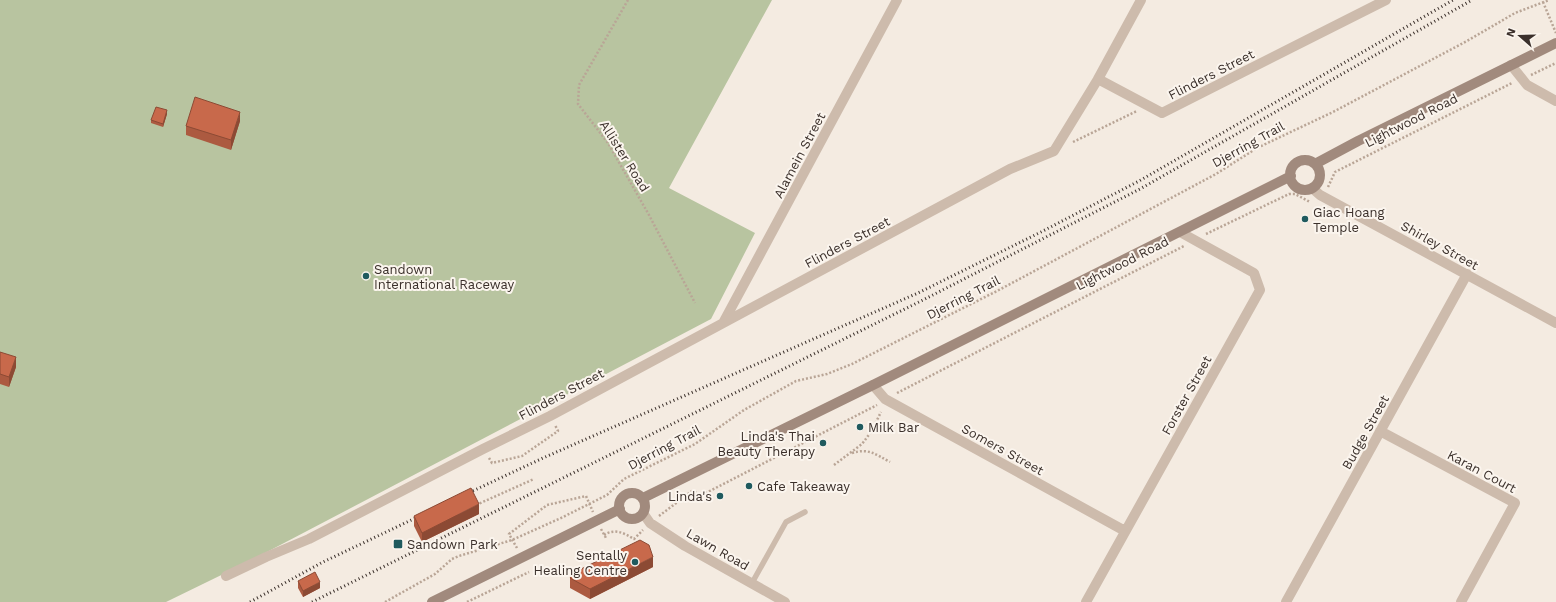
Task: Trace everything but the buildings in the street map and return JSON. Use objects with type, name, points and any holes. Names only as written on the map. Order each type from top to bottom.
[{"type":"main road","name":"Lightwood Road","points":[[1315,164],[1364,138],[1556,43]]},
{"type":"main road","points":[[1306,160],[1315,164],[1320,172],[1320,177],[1316,185],[1312,188],[1298,188],[1294,185],[1290,176],[1296,163],[1306,160]]},
{"type":"main road","name":"Lightwood Road","points":[[643,498],[873,385],[1290,176]]},
{"type":"main road","points":[[636,493],[643,498],[645,506],[643,513],[640,516],[632,518],[624,516],[620,509],[621,500],[627,494],[636,493]]},
{"type":"main road","points":[[432,602],[620,509]]},
{"type":"street","name":"Alamein Street","points":[[723,323],[897,0]]},
{"type":"street","points":[[1054,151],[1098,79],[1141,0]]},
{"type":"street","name":"Flinders Street","points":[[1098,79],[1162,113],[1386,0]]},
{"type":"street","points":[[1511,65],[1527,85],[1556,101]]},
{"type":"street","name":"Flinders Street","points":[[226,576],[260,559],[292,547],[550,416],[1010,169],[1054,151]]},
{"type":"street","name":"Shirley Street","points":[[1312,188],[1320,195],[1556,323]]},
{"type":"street","name":"Forster Street","points":[[1086,602],[1260,290],[1254,273],[1180,232]]},
{"type":"street","name":"Budge Street","points":[[1286,602],[1467,274]]},
{"type":"street","name":"Somers Street","points":[[873,385],[885,399],[1125,531]]},
{"type":"street","name":"Karan Court","points":[[1380,431],[1515,503],[1461,602]]},
{"type":"street","name":"Lawn Road","points":[[643,513],[650,523],[685,546],[752,584],[770,598],[785,602]]},
{"type":"lane","points":[[752,584],[786,522],[805,512]]},
{"type":"path","name":"Allister Road","points":[[628,0],[579,85],[578,104],[608,143],[649,215],[695,303]]},
{"type":"path","name":"Djerring Trail","points":[[385,602],[435,574],[452,559],[512,540],[607,495],[624,479],[694,444],[744,410],[796,382],[827,374],[852,364],[997,291],[1216,174],[1257,148],[1333,112],[1467,42],[1515,13],[1549,0]]},
{"type":"path","points":[[1543,2],[1556,34]]},
{"type":"path","name":"Lightwood Road","points":[[692,491],[702,495],[873,408],[885,399],[1195,240],[1289,194],[1295,194],[1312,203],[1329,186],[1335,172],[1556,62]]},
{"type":"path","points":[[1054,151],[1148,106]]},
{"type":"path","points":[[834,465],[862,444],[871,432],[881,412]]},
{"type":"path","points":[[492,463],[522,456],[558,431]]},
{"type":"path","points":[[849,454],[860,451],[870,451],[890,462]]},
{"type":"path","points":[[470,508],[534,479]]},
{"type":"path","points":[[518,549],[509,534],[547,505],[586,496],[593,512]]},
{"type":"path","points":[[601,529],[606,538]]},
{"type":"path","points":[[467,602],[530,572]]},
{"type":"green space","name":"Sandown International Raceway","points":[[0,0],[772,0],[669,188],[755,233],[711,319],[248,562],[166,602],[0,602]]},
{"type":"railway","points":[[462,496],[543,458],[918,293],[1041,232],[1139,181],[1453,0]]},
{"type":"railway","points":[[312,602],[923,300],[1140,189],[1472,0]]},
{"type":"railway","points":[[250,602],[323,562],[424,514]]},
{"type":"place","name":"Giac Hoang Temple","points":[[1305,219]]},
{"type":"place","name":"Sandown International Raceway","points":[[366,276]]},
{"type":"place","name":"Milk Bar","points":[[860,427]]},
{"type":"place","name":"Linda's Thai Beauty Therapy","points":[[823,443]]},
{"type":"place","name":"Cafe Takeaway","points":[[749,486]]},
{"type":"place","name":"Linda's","points":[[720,496]]},
{"type":"place","name":"Sandown Park","points":[[398,544]]},
{"type":"place","name":"Sentally Healing Centre","points":[[635,562]]}]
